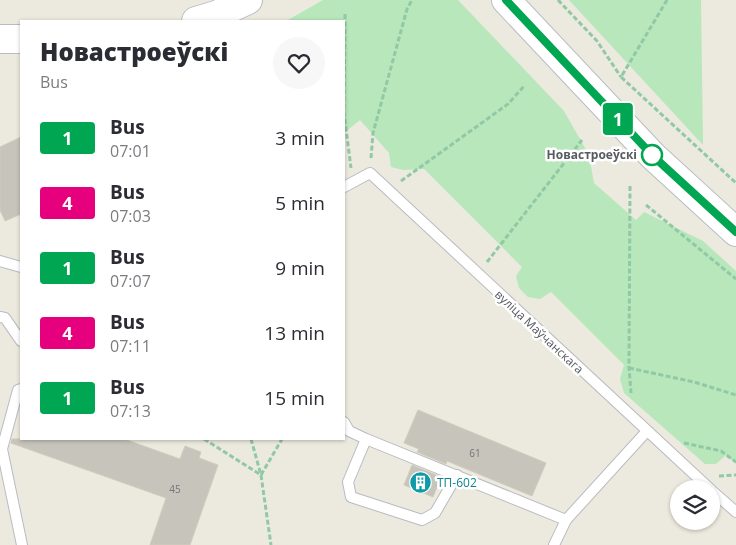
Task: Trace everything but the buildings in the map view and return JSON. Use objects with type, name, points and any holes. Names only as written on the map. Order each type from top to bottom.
[{"type":"main road","points":[[200,20],[216,16],[248,0]]},
{"type":"main road","points":[[506,0],[653,156],[736,232]]},
{"type":"main road","points":[[0,39],[20,39]]},
{"type":"lane","points":[[348,184],[370,173]]},
{"type":"lane","name":"вуліца Маўчанскага","points":[[370,173],[633,419],[701,480]]},
{"type":"lane","points":[[0,260],[20,267]]},
{"type":"lane","points":[[0,317],[5,318],[20,340]]},
{"type":"lane","points":[[20,389],[18,390],[2,449],[22,545]]},
{"type":"lane","points":[[345,424],[349,431],[366,439],[566,520]]},
{"type":"lane","points":[[554,545],[566,520],[650,434]]},
{"type":"lane","points":[[366,439],[348,482],[351,497],[422,520],[435,513],[457,475]]},
{"type":"lane","name":"вуліца Маўчанскага","points":[[720,497],[736,512]]},
{"type":"path","points":[[370,173],[374,133],[407,8],[412,0]]},
{"type":"path","points":[[558,0],[597,41],[622,77],[736,183]]},
{"type":"path","points":[[622,77],[668,0]]},
{"type":"path","points":[[345,14],[345,20]]},
{"type":"path","points":[[388,191],[508,104],[525,85]]},
{"type":"path","points":[[345,132],[348,184]]},
{"type":"path","points":[[477,274],[582,140]]},
{"type":"path","points":[[630,186],[629,368],[633,419]]},
{"type":"path","points":[[646,205],[736,279]]},
{"type":"path","points":[[629,368],[694,382],[736,395]]},
{"type":"path","points":[[650,434],[721,451],[736,462]]},
{"type":"path","points":[[206,440],[261,476]]},
{"type":"path","points":[[251,440],[261,476],[271,545]]},
{"type":"path","points":[[261,476],[281,440]]},
{"type":"green space","points":[[323,0],[458,0],[564,111],[589,155],[594,183],[636,220],[644,212],[703,241],[736,271],[736,464],[726,455],[716,464],[705,464],[624,393],[620,379],[624,365],[551,292],[540,299],[528,297],[519,288],[516,276],[522,267],[424,169],[403,170],[391,167],[389,153],[360,120],[345,132],[345,20],[288,20]]},
{"type":"green space","points":[[569,0],[701,0],[703,145]]},
{"type":"bus line","name":"1","points":[[506,0],[653,156],[736,232]]},
{"type":"place","name":"Новастроеўскі","points":[[652,155]]},
{"type":"place","name":"ТП-602","points":[[421,483]]}]
